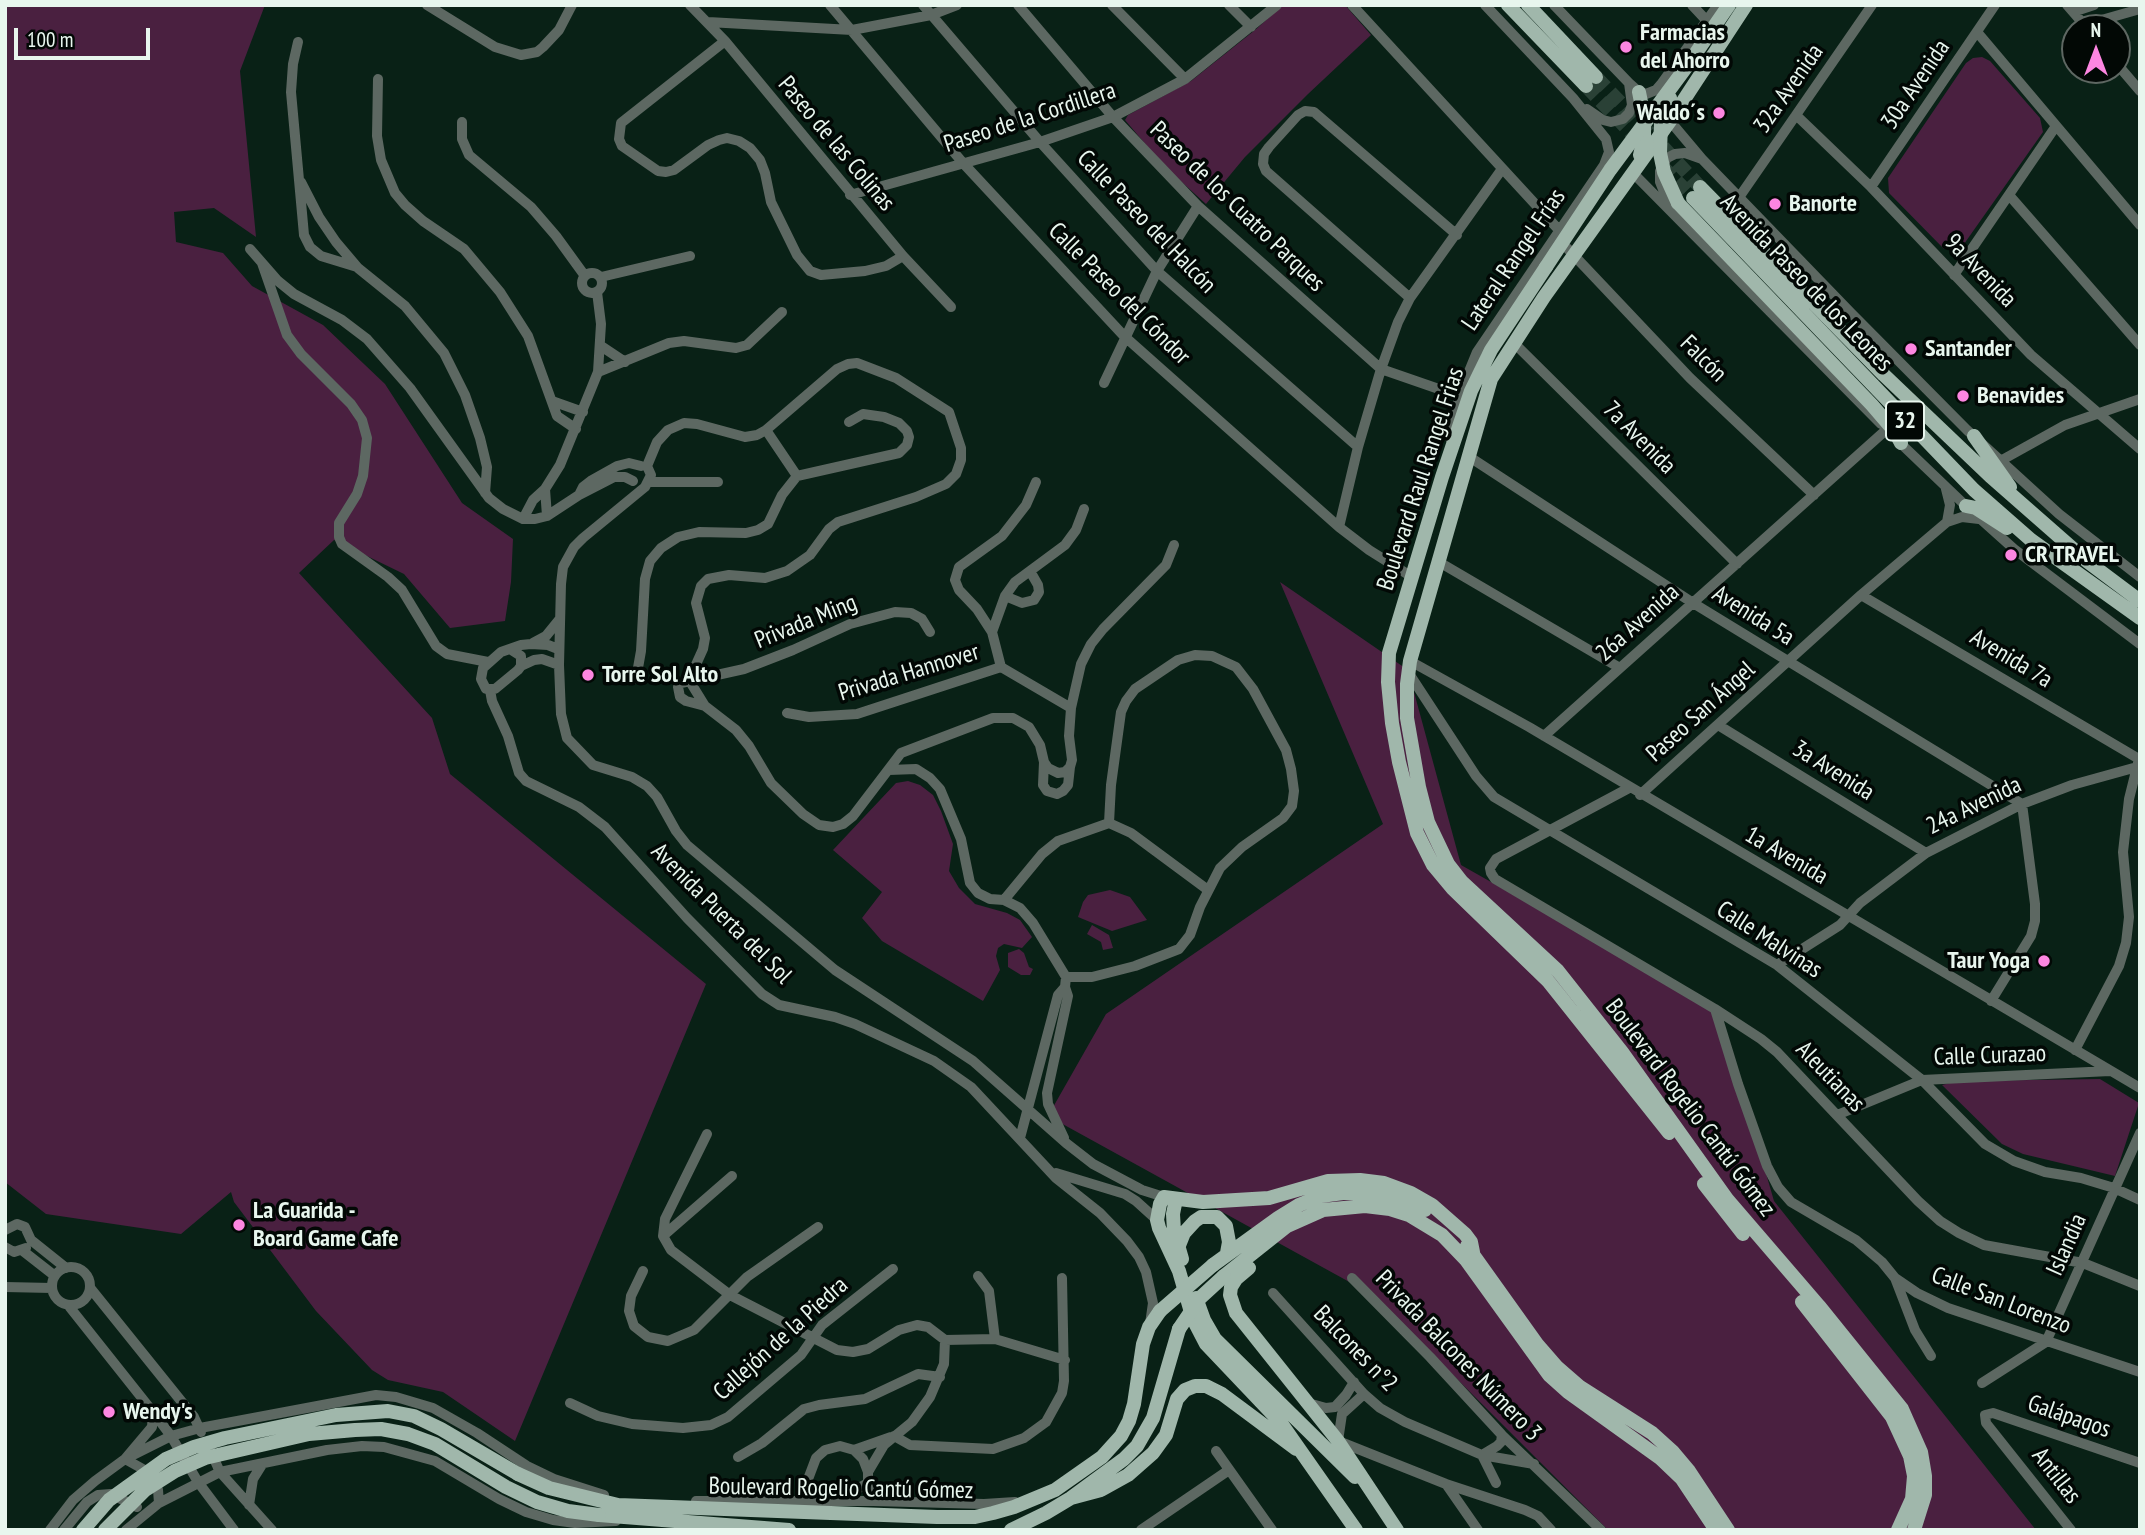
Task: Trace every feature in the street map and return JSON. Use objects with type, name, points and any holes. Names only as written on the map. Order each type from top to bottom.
[{"type":"main road","points":[[1508,5],[1591,82],[1528,5]]},
{"type":"main road","points":[[1729,5],[1687,66],[1665,107],[1659,135],[1664,172],[1677,210],[1872,405],[1896,433],[1900,443]]},
{"type":"main road","name":"Boulevard Rogelio Cantú Gómez","points":[[1746,5],[1670,121],[1598,219],[1570,252],[1566,253],[1544,297],[1492,379],[1409,666],[1408,718],[1412,751],[1428,822],[1448,864],[1462,882],[1558,971],[1622,1052],[1727,1199],[1819,1306],[1902,1409],[1921,1452],[1925,1476],[1925,1495],[1914,1530]]},
{"type":"main road","name":"Boulevard Raul Rangel Frias","points":[[1392,723],[1388,682],[1390,653],[1449,458],[1481,366],[1610,170],[1687,66]]},
{"type":"main road","points":[[1662,83],[1664,96],[1670,104],[1686,97]]},
{"type":"main road","points":[[1634,88],[1644,117],[1644,138],[1635,168]]},
{"type":"main road","name":"Avenida Paseo de los Leones","points":[[1697,193],[2011,495],[2088,562],[2138,614],[2031,540],[1939,456],[1697,193]]},
{"type":"main road","points":[[1574,207],[1579,222],[1583,224],[1598,219]]},
{"type":"main road","points":[[1559,230],[1570,252]]},
{"type":"main road","points":[[1975,436],[2008,483],[2011,495]]},
{"type":"main road","points":[[1966,506],[1972,506],[2021,537],[2031,540]]},
{"type":"main road","name":"Boulevard Rogelio Cantú Gómez","points":[[1392,723],[1417,833],[1433,865],[1453,889],[1548,981],[1670,1134],[1719,1205],[1810,1310],[1892,1417],[1910,1456],[1914,1476],[1912,1499],[1898,1530]]},
{"type":"main road","points":[[1170,1198],[1247,1201],[1269,1198],[1328,1181],[1360,1180],[1384,1183],[1411,1193],[1432,1205],[1465,1234],[1471,1241],[1473,1252]]},
{"type":"main road","name":"Boulevard Rogelio Cantú Gómez","points":[[1011,1530],[1071,1498],[1124,1459],[1145,1435],[1153,1418],[1179,1329],[1227,1253],[1299,1205],[1321,1196],[1368,1193],[1415,1205],[1433,1215],[1473,1252],[1537,1344],[1557,1367],[1580,1387],[1652,1433],[1673,1452],[1689,1471],[1728,1530]]},
{"type":"main road","points":[[1170,1198],[1157,1220],[1179,1271],[1193,1319],[1206,1344],[1281,1423],[1356,1530]]},
{"type":"main road","points":[[1170,1198],[1178,1248],[1204,1320],[1215,1339],[1354,1476],[1362,1480]]},
{"type":"main road","name":"Boulevard Rogelio Cantú Gómez","points":[[105,1530],[145,1490],[175,1471],[205,1458],[309,1434],[381,1429],[408,1434],[435,1444],[506,1487],[537,1502],[568,1511],[599,1515],[627,1509],[975,1517],[1004,1510],[1032,1500],[1082,1472],[1102,1457],[1121,1436],[1135,1404],[1143,1344],[1149,1327],[1160,1311],[1218,1270],[1301,1218],[1323,1210],[1365,1206],[1409,1215],[1442,1236],[1466,1260],[1549,1375],[1568,1392],[1660,1458],[1682,1479],[1716,1530]]},
{"type":"main road","points":[[1178,1248],[1189,1226],[1201,1217],[1217,1216],[1226,1226],[1227,1253]]},
{"type":"main road","points":[[1301,1218],[1282,1241],[1236,1279],[1230,1295],[1236,1313],[1338,1441],[1391,1526]]},
{"type":"main road","points":[[1071,1498],[1101,1490],[1128,1475],[1153,1453],[1166,1435],[1177,1399],[1185,1390],[1195,1385],[1206,1386],[1222,1394],[1299,1451]]},
{"type":"main road","name":"Boulevard Rogelio Cantú Gómez","points":[[83,1530],[109,1500],[166,1459],[194,1447],[336,1415],[388,1411],[414,1416],[518,1474],[549,1488],[627,1509],[789,1530]]},
{"type":"street","points":[[426,5],[495,47],[521,55],[537,52],[543,47],[559,30],[572,5]]},
{"type":"street","name":"Paseo de las Colinas","points":[[690,5],[725,41],[850,195],[951,307]]},
{"type":"street","name":"Calle Paseo del Cóndor","points":[[830,5],[963,163],[1124,336],[1339,527],[1368,550],[1412,577]]},
{"type":"street","name":"Calle Paseo del Halcón","points":[[923,5],[1040,142],[1157,271],[1358,447]]},
{"type":"street","points":[[708,22],[852,30],[931,15],[957,5]]},
{"type":"street","name":"Paseo de los Cuatro Parques","points":[[1018,5],[1114,117],[1198,206],[1381,369],[1459,396]]},
{"type":"street","points":[[1112,5],[1185,79]]},
{"type":"street","points":[[1229,5],[1251,27]]},
{"type":"street","name":"Paseo de la Cordillera","points":[[850,195],[1040,142],[1114,117],[1185,79],[1277,5]]},
{"type":"street","points":[[1352,5],[1559,230]]},
{"type":"street","points":[[1485,5],[1573,98],[1603,120],[1623,120],[1632,105],[1634,88]]},
{"type":"street","points":[[1555,5],[1634,88],[1651,93],[1662,83],[1718,5]]},
{"type":"street","points":[[1692,5],[1707,20]]},
{"type":"street","name":"32a Avenida","points":[[1740,196],[1872,5]]},
{"type":"street","name":"30a Avenida","points":[[1871,187],[1995,5]]},
{"type":"street","points":[[2070,8],[2094,5]]},
{"type":"street","points":[[1977,32],[2140,225]]},
{"type":"street","points":[[725,41],[621,123],[619,139],[622,146],[658,171],[674,170],[719,140],[727,138],[739,141],[750,148],[761,160],[771,202],[797,255],[810,271],[821,275],[865,271],[886,265],[903,256]]},
{"type":"street","points":[[298,42],[291,92],[303,228],[310,247],[321,256],[358,268]]},
{"type":"street","points":[[377,79],[377,136],[381,160],[395,192],[405,205],[423,220],[464,249],[500,292],[528,336],[557,416],[576,429]]},
{"type":"street","name":"Lateral Rangel Frías","points":[[1449,458],[1451,432],[1459,396],[1477,352],[1607,159],[1608,146],[1600,131],[1573,98]]},
{"type":"street","points":[[1410,298],[1266,171],[1263,164],[1264,154],[1298,115],[1305,111],[1314,112],[1457,235]]},
{"type":"street","name":"9a Avenida","points":[[1796,115],[1871,187],[2031,355],[2140,449]]},
{"type":"street","points":[[1670,121],[1702,159],[1851,313],[1975,436],[2059,514],[2140,577]]},
{"type":"street","points":[[462,122],[462,139],[470,155],[531,207],[585,276]]},
{"type":"street","points":[[1954,275],[2056,125]]},
{"type":"street","points":[[1677,210],[1662,192],[1660,171],[1667,158],[1675,154],[1685,153],[1702,159]]},
{"type":"street","points":[[1635,168],[1886,430],[1979,519],[2140,644]]},
{"type":"street","points":[[1339,527],[1358,447],[1394,332],[1410,298],[1502,169]]},
{"type":"street","points":[[301,182],[327,230],[358,268],[405,306],[444,353],[465,395],[484,456],[487,477],[485,493]]},
{"type":"street","points":[[2008,195],[2140,345]]},
{"type":"street","points":[[1104,383],[1157,271],[1198,206]]},
{"type":"street","points":[[250,249],[278,281],[294,294],[342,320],[367,339],[410,388],[485,493],[503,509],[523,519],[547,516],[614,477],[625,477],[633,481]]},
{"type":"street","name":"Falcón","points":[[1570,252],[1690,378],[1814,495]]},
{"type":"street","points":[[601,277],[602,288],[597,292],[590,293],[584,289],[582,282],[585,276],[591,273],[601,277],[690,256]]},
{"type":"street","points":[[262,263],[287,335],[301,354],[351,404],[362,420],[367,438],[363,477],[357,494],[344,511],[337,530],[342,544],[381,571],[402,590],[436,646],[447,654],[488,662],[501,652],[531,644],[546,636],[559,620]]},
{"type":"street","points":[[523,519],[533,500],[545,489],[559,465],[598,372],[601,346],[597,292]]},
{"type":"street","points":[[598,372],[669,343],[684,341],[736,348],[747,345],[782,312]]},
{"type":"street","name":"7a Avenida","points":[[1513,342],[1737,564]]},
{"type":"street","points":[[601,346],[625,362]]},
{"type":"street","points":[[630,499],[637,469],[644,466],[657,442],[668,430],[684,423],[697,424],[745,437],[766,430],[837,369],[848,364],[857,363],[896,378],[950,411],[961,448],[961,460],[956,474],[946,484],[916,497],[838,522],[828,529],[810,555],[787,571],[765,578],[729,575],[708,579],[698,593],[696,603],[705,638],[690,681]]},
{"type":"street","points":[[2002,460],[2065,425],[2140,399]]},
{"type":"street","points":[[552,401],[583,412]]},
{"type":"street","points":[[636,679],[641,651],[645,579],[650,561],[661,548],[678,537],[699,532],[747,533],[758,530],[768,524],[782,495],[797,476],[899,453],[907,445],[907,431],[899,423],[884,417],[863,414],[849,422]]},
{"type":"street","points":[[766,430],[797,476]]},
{"type":"street","name":"26a Avenida","points":[[1544,736],[1886,430]]},
{"type":"street","points":[[472,475],[484,456]]},
{"type":"street","name":"Avenida 5a","points":[[1468,456],[1693,603],[2022,804]]},
{"type":"street","points":[[579,495],[583,487],[617,466],[629,463],[644,466],[651,475],[649,482],[718,482]]},
{"type":"street","name":"Avenida Puerta del Sol","points":[[649,482],[583,538],[568,556],[561,584],[558,649],[567,738],[582,756],[604,770],[632,777],[648,786],[687,845],[835,970],[973,1060],[1093,1164],[1142,1190],[1170,1198]]},
{"type":"street","points":[[1036,482],[1026,505],[1002,536],[958,567],[955,574],[959,590],[977,609],[992,632],[1001,667],[1071,708]]},
{"type":"street","points":[[1944,486],[1950,505],[1947,522],[1962,517],[1979,519]]},
{"type":"street","points":[[545,489],[547,516]]},
{"type":"street","points":[[992,632],[1005,596],[1015,582],[1065,545],[1076,530],[1084,509]]},
{"type":"street","name":"Paseo San Ángel","points":[[1640,795],[1861,595],[1947,522]]},
{"type":"street","points":[[690,681],[705,706],[736,730],[749,746],[771,783],[803,814],[819,825],[833,827],[843,824],[853,816],[901,753],[993,718],[1013,718],[1029,727],[1041,746],[1044,762],[1043,785],[1048,791],[1057,794],[1068,785],[1071,708],[1081,664],[1091,644],[1166,565],[1174,545]]},
{"type":"street","points":[[1439,562],[1620,668]]},
{"type":"street","points":[[1005,596],[1022,603],[1034,600],[1039,592],[1030,571]]},
{"type":"street","name":"Avenida 7a","points":[[1861,595],[2138,761]]},
{"type":"street","name":"Privada Ming","points":[[690,681],[744,669],[850,624],[895,612],[911,613],[922,619],[930,632]]},
{"type":"street","points":[[531,644],[548,645],[558,649]]},
{"type":"street","points":[[510,649],[521,656],[521,666]]},
{"type":"street","points":[[1065,982],[1135,967],[1179,949],[1190,935],[1220,868],[1242,847],[1283,818],[1292,806],[1292,769],[1286,750],[1253,689],[1236,667],[1212,656],[1195,655],[1178,660],[1135,689],[1121,712],[1109,823]]},
{"type":"street","points":[[490,690],[501,685],[521,666],[534,660],[542,659],[559,665]]},
{"type":"street","name":"Avenida Puerta del Sol","points":[[488,662],[483,668],[483,687],[490,690],[492,701],[504,722],[519,773],[526,781],[579,807],[605,827],[687,918],[762,994],[779,1004],[855,1024],[934,1061],[971,1087],[1050,1171],[1100,1213],[1139,1256],[1146,1272],[1153,1303],[1149,1327]]},
{"type":"street","name":"1a Avenida","points":[[1409,666],[1544,736],[2140,1088]]},
{"type":"street","name":"Calle Malvinas","points":[[1409,666],[1476,776],[1493,797],[1777,965],[1922,1080],[1985,1144],[2014,1161],[2045,1172],[2081,1178],[2114,1188],[2140,1200]]},
{"type":"street","name":"Privada Hannover","points":[[787,713],[809,717],[857,714],[1001,667]]},
{"type":"street","points":[[690,681],[681,683],[678,687],[680,697],[705,706]]},
{"type":"street","name":"3a Avenida","points":[[1718,725],[1926,853]]},
{"type":"street","points":[[916,769],[921,746]]},
{"type":"street","points":[[2075,1050],[2119,966],[2126,943],[2129,917],[2123,852],[2129,799],[2138,761]]},
{"type":"street","name":"24a Avenida","points":[[1777,965],[1832,930],[1860,903],[1926,853],[2022,804],[2138,761]]},
{"type":"street","points":[[1044,762],[1052,771],[1058,773],[1065,772],[1070,767]]},
{"type":"street","points":[[889,770],[916,769],[940,789],[961,839],[970,883],[978,893],[1004,900],[1020,908],[1032,923],[1065,982],[1068,996],[1047,1093],[1052,1115],[1066,1143]]},
{"type":"street","points":[[1548,831],[1629,788]]},
{"type":"street","points":[[1991,1001],[2031,936],[2035,921],[2022,804]]},
{"type":"street","points":[[1004,900],[1042,854],[1058,841],[1109,823],[1131,833],[1208,890]]},
{"type":"street","name":"Aleutianas","points":[[1548,831],[1496,859],[1490,868],[1495,879],[1714,1009],[1777,1052],[1918,1201],[1959,1234],[1984,1245],[2083,1263],[2140,1286]]},
{"type":"street","points":[[1020,1138],[1058,995],[1065,982]]},
{"type":"street","name":"Calle San Lorenzo","points":[[1714,1009],[1768,1166],[1778,1187],[1791,1202],[1807,1214],[1856,1240],[1882,1262],[1895,1278],[1917,1293],[1948,1308],[2140,1373]]},
{"type":"street","points":[[934,1061],[946,1043]]},
{"type":"street","name":"Calle Curazao","points":[[1837,1115],[1922,1080],[2110,1071]]},
{"type":"street","points":[[1010,1093],[1024,1094],[1036,1083]]},
{"type":"street","name":"Islandia","points":[[2046,1342],[2140,1133]]},
{"type":"street","points":[[707,1134],[668,1211],[663,1236],[671,1250],[730,1295],[837,1350],[853,1352],[868,1349],[908,1326],[917,1325],[928,1327],[945,1340],[995,1339],[1065,1360]]},
{"type":"street","points":[[1074,1180],[1087,1173],[1093,1164]]},
{"type":"street","points":[[1050,1171],[1125,1194],[1157,1220]]},
{"type":"street","points":[[663,1236],[732,1175]]},
{"type":"street","points":[[8,1225],[25,1227],[31,1240],[66,1268]]},
{"type":"street","points":[[643,1271],[631,1296],[629,1311],[634,1326],[648,1337],[668,1341],[694,1330],[747,1277],[818,1227]]},
{"type":"street","points":[[23,1251],[31,1240]]},
{"type":"street","points":[[5,1247],[14,1252],[23,1251],[55,1276]]},
{"type":"street","points":[[68,1305],[83,1302],[90,1289],[90,1280],[84,1272],[75,1267],[66,1268],[55,1276],[52,1288],[59,1301],[68,1305],[153,1412],[171,1436],[198,1482],[234,1530]]},
{"type":"street","name":"Callejón de la Piedra","points":[[570,1403],[598,1416],[632,1424],[683,1428],[711,1425],[728,1417],[801,1355],[821,1325],[893,1269]]},
{"type":"street","points":[[978,1276],[989,1291],[995,1339]]},
{"type":"street","points":[[854,1450],[894,1436],[910,1445],[993,1449],[1024,1438],[1046,1422],[1062,1393],[1065,1360],[1062,1278]]},
{"type":"street","name":"Privada Balcones Número 3","points":[[1352,1278],[1502,1435],[1601,1530]]},
{"type":"street","points":[[1895,1278],[1915,1330],[1931,1356]]},
{"type":"street","points":[[5,1287],[52,1288]]},
{"type":"street","points":[[90,1289],[194,1417],[220,1472],[272,1530]]},
{"type":"street","name":"Balcones n°2","points":[[1273,1293],[1364,1394],[1380,1408],[1405,1422],[1482,1455],[1534,1464]]},
{"type":"street","points":[[807,1481],[814,1488],[824,1490],[857,1489],[868,1477],[877,1454],[922,1411],[940,1377],[945,1340]]},
{"type":"street","points":[[1982,1383],[2046,1342]]},
{"type":"street","points":[[738,1457],[762,1443],[804,1409],[865,1399],[918,1374],[940,1377]]},
{"type":"street","points":[[1354,1382],[1339,1411],[1338,1441],[1446,1484],[1525,1510],[1538,1516],[1551,1530]]},
{"type":"street","points":[[1308,1403],[1339,1411],[1364,1394]]},
{"type":"street","points":[[50,1530],[72,1500],[125,1459],[171,1436],[200,1428],[376,1395],[396,1396],[433,1408],[527,1466],[554,1479],[612,1498],[627,1509]]},
{"type":"street","points":[[125,1459],[152,1427],[153,1412]]},
{"type":"street","name":"Galápagos","points":[[1985,1415],[1993,1413],[2140,1463]]},
{"type":"street","name":"Antillas","points":[[1985,1415],[1986,1423],[2071,1530]]},
{"type":"street","points":[[247,1419],[243,1437],[246,1447],[263,1463]]},
{"type":"street","points":[[1496,1483],[1482,1455],[1501,1442],[1502,1435]]},
{"type":"street","points":[[127,1530],[159,1503],[220,1472],[327,1450],[362,1446],[384,1447],[435,1461],[526,1512],[575,1523],[621,1520],[627,1509],[648,1500],[984,1504],[1032,1500]]},
{"type":"street","points":[[799,1503],[816,1458],[825,1450],[840,1446],[854,1450],[863,1459],[873,1501]]},
{"type":"street","points":[[1216,1451],[1269,1526],[1255,1530]]},
{"type":"street","points":[[125,1459],[150,1473],[158,1490],[159,1503]]},
{"type":"street","points":[[249,1505],[253,1479],[263,1463]]},
{"type":"street","points":[[1140,1530],[1228,1470]]},
{"type":"street","points":[[1446,1484],[1478,1530]]},
{"type":"street","points":[[64,1530],[87,1502],[98,1495],[111,1494],[128,1500],[144,1513]]},
{"type":"shaded area","points":[[5,5],[265,5],[240,71],[256,237],[214,208],[174,212],[176,242],[223,253],[252,286],[323,325],[385,384],[462,503],[513,539],[511,582],[505,621],[450,628],[404,574],[334,540],[299,573],[432,718],[450,774],[706,984],[515,1441],[443,1392],[388,1380],[372,1370],[316,1311],[234,1202],[231,1192],[181,1234],[46,1214],[5,1182]]},
{"type":"shaded area","points":[[1283,5],[1345,5],[1371,35],[1245,157],[1206,204],[1164,166],[1125,120],[1128,115],[1191,81]]},
{"type":"shaded area","points":[[1982,57],[1990,61],[2040,118],[2043,132],[1964,244],[1959,249],[1944,249],[1889,193],[1888,178],[1966,63],[1973,58]]},
{"type":"shaded area","points":[[1280,582],[1408,670],[1461,865],[1719,1011],[1774,1201],[2036,1530],[1608,1530],[1373,1295],[1048,1116],[1106,1014],[1383,824]]},
{"type":"shaded area","points":[[908,781],[920,785],[933,795],[941,811],[953,844],[949,871],[959,888],[975,904],[1007,913],[1020,920],[1032,937],[1022,948],[1004,944],[998,948],[996,956],[1000,970],[983,1001],[882,941],[862,918],[882,892],[833,850],[896,783]]},
{"type":"shaded area","points":[[1110,890],[1130,897],[1147,920],[1112,931],[1078,917],[1088,895]]},
{"type":"shaded area","points":[[1092,925],[1109,935],[1113,948],[1103,950],[1101,942],[1087,934]]},
{"type":"shaded area","points":[[1019,949],[1024,953],[1029,967],[1033,969],[1030,975],[1021,975],[1008,967],[1008,953]]},
{"type":"shaded area","points":[[2100,1079],[2139,1103],[2115,1176],[2023,1154],[2002,1144],[1942,1085],[1958,1081]]},
{"type":"tunnel","points":[[1596,77],[1649,133]]},
{"type":"tunnel","points":[[1586,86],[1641,143]]},
{"type":"tunnel","points":[[1663,147],[1700,187]]},
{"type":"tunnel","points":[[1662,166],[1693,198]]},
{"type":"place","name":"Farmacias del Ahorro","points":[[1626,47]]},
{"type":"place","name":"Waldo´s","points":[[1719,113]]},
{"type":"place","name":"Banorte","points":[[1775,204]]},
{"type":"place","name":"Santander","points":[[1911,349]]},
{"type":"place","name":"Benavides","points":[[1963,396]]},
{"type":"place","name":"CR TRAVEL","points":[[2011,555]]},
{"type":"place","name":"Torre Sol Alto","points":[[588,675]]},
{"type":"place","name":"Taur Yoga","points":[[2044,961]]},
{"type":"place","name":"La Guarida - Board Game Cafe","points":[[239,1225]]},
{"type":"place","name":"Wendy's","points":[[109,1412]]}]
